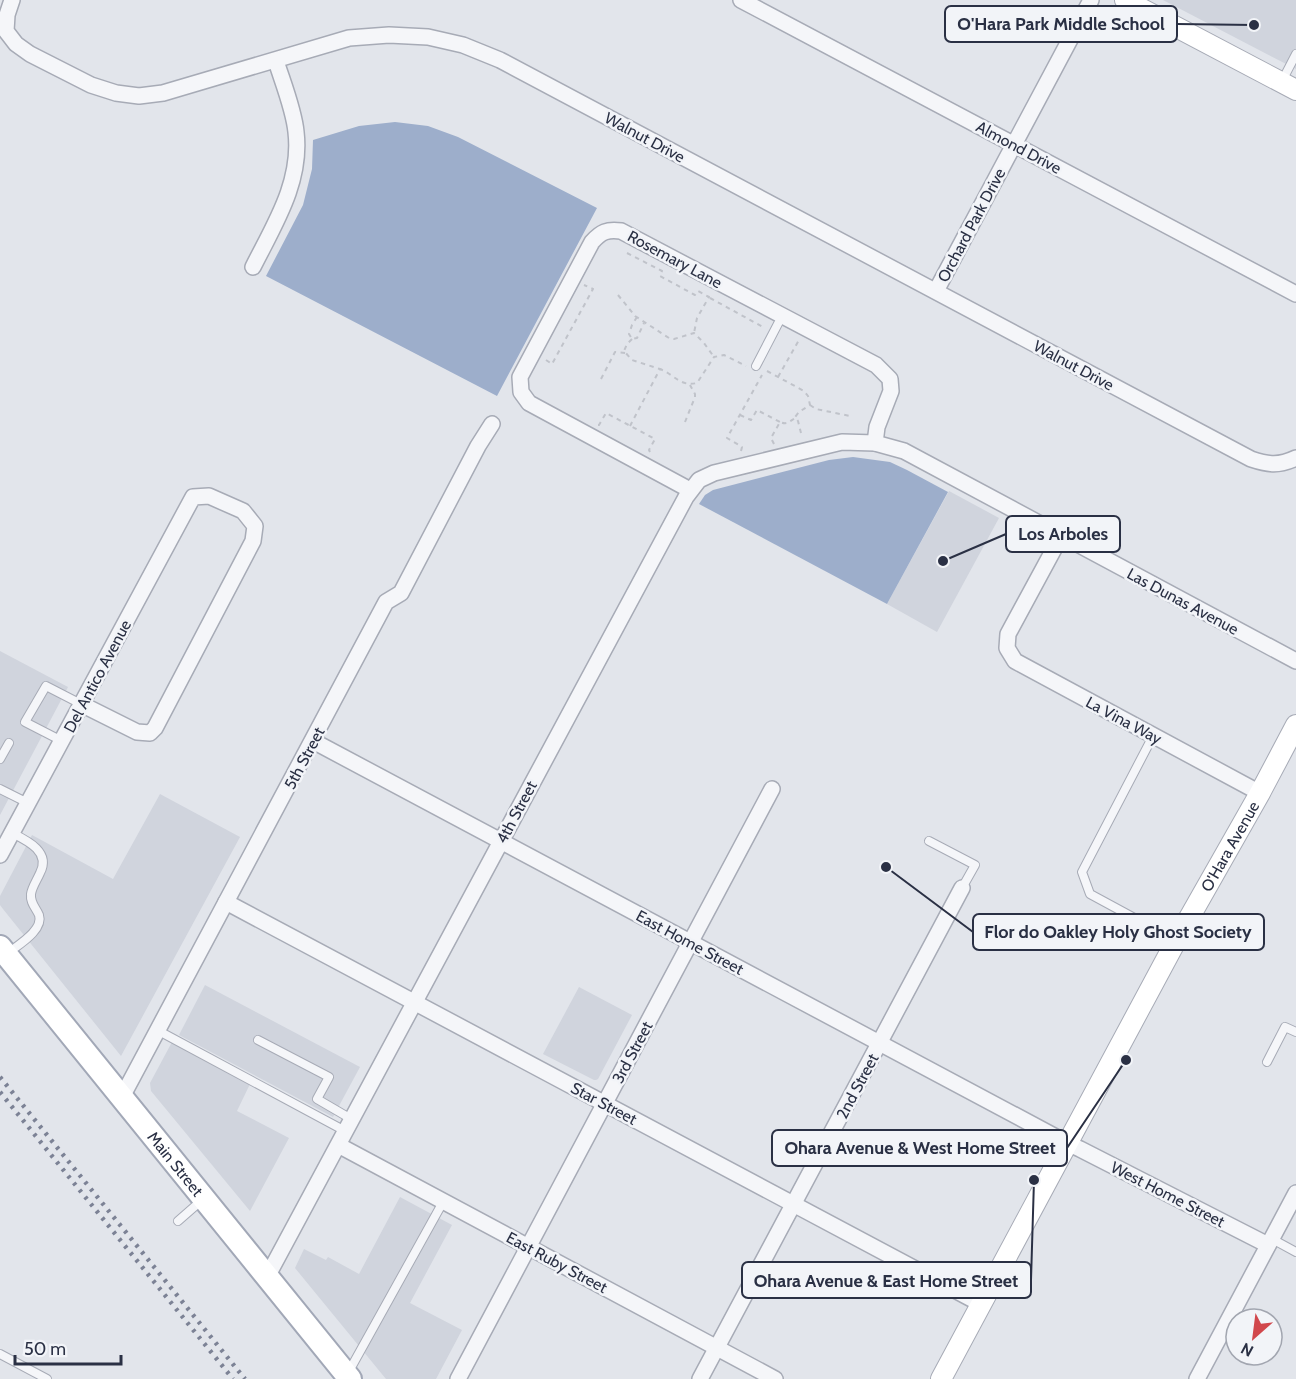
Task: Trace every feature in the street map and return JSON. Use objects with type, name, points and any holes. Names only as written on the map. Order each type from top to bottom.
[{"type":"main road","points":[[1125,0],[1288,86]]},
{"type":"main road","name":"O'Hara Avenue","points":[[941,1379],[1176,940],[1296,725]]},
{"type":"main road","name":"Main Street","points":[[3,951],[349,1377]]},
{"type":"street","name":"Walnut Drive","points":[[12,0],[7,15],[6,31],[16,44],[30,54],[91,85],[116,93],[139,96],[163,93],[349,38],[389,35],[428,37],[463,45],[500,60],[1251,459],[1267,464],[1290,461]]},
{"type":"street","name":"Almond Drive","points":[[741,0],[1296,294]]},
{"type":"street","name":"Orchard Park Drive","points":[[936,291],[1091,0]]},
{"type":"street","points":[[253,267],[291,189],[297,160],[296,132],[276,61]]},
{"type":"street","name":"Rosemary Lane","points":[[690,490],[530,404],[521,392],[520,376],[592,242],[598,235],[611,230],[621,231],[876,365],[890,379],[891,391],[877,427],[875,443]]},
{"type":"street","name":"5th Street","points":[[122,1097],[386,602],[400,593],[492,424]]},
{"type":"street","name":"Las Dunas Avenue","points":[[842,442],[875,443],[904,451],[1296,661]]},
{"type":"street","name":"4th Street","points":[[267,1277],[690,490],[699,480],[714,473],[842,442]]},
{"type":"street","name":"Del Antico Avenue","points":[[0,855],[62,741],[81,704],[193,497],[209,496],[243,511],[255,526],[254,541],[155,728],[150,733],[137,732],[81,704]]},
{"type":"street","name":"La Vina Way","points":[[1061,536],[1008,634],[1007,648],[1015,662],[1260,793]]},
{"type":"street","name":"East Home Street","points":[[313,741],[1067,1143]]},
{"type":"street","name":"3rd Street","points":[[458,1379],[772,789]]},
{"type":"street","name":"2nd Street","points":[[700,1379],[962,888]]},
{"type":"street","name":"Star Street","points":[[225,902],[981,1304]]},
{"type":"street","name":"East Ruby Street","points":[[346,1132],[443,1202],[775,1379]]},
{"type":"street","name":"West Home Street","points":[[1067,1143],[1270,1242]]},
{"type":"street","points":[[1197,1379],[1296,1193]]},
{"type":"lane","points":[[1288,86],[1296,54]]},
{"type":"lane","points":[[753,368],[782,316]]},
{"type":"lane","points":[[62,741],[25,722],[46,686],[81,704]]},
{"type":"lane","points":[[1153,736],[1082,872],[1090,894],[1176,940]]},
{"type":"lane","points":[[0,759],[9,743]]},
{"type":"lane","points":[[0,789],[28,803]]},
{"type":"lane","points":[[3,951],[32,935],[40,922],[32,905],[31,894],[42,870],[43,858],[34,846],[12,833]]},
{"type":"lane","points":[[928,841],[975,865],[962,888]]},
{"type":"lane","points":[[1267,1062],[1285,1027],[1296,1032]]},
{"type":"lane","points":[[158,1030],[346,1132]]},
{"type":"lane","points":[[258,1040],[329,1077],[317,1099],[346,1132]]},
{"type":"lane","points":[[178,1221],[204,1199]]},
{"type":"lane","points":[[349,1377],[443,1202]]},
{"type":"lane","points":[[1270,1242],[1296,1252]]},
{"type":"lane","points":[[0,1354],[47,1379]]},
{"type":"path","points":[[627,253],[662,271],[660,276],[695,295],[698,291],[768,329]]},
{"type":"path","points":[[532,353],[552,364],[593,289],[572,278]]},
{"type":"path","points":[[618,295],[637,317],[669,338],[675,339],[694,333]]},
{"type":"path","points":[[694,333],[697,318],[709,297]]},
{"type":"path","points":[[632,339],[629,334],[637,317]]},
{"type":"path","points":[[645,321],[637,338],[632,339],[624,351],[632,360],[666,371],[683,384],[697,383],[714,357],[724,355],[753,368],[762,375]]},
{"type":"path","points":[[694,333],[714,357]]},
{"type":"path","points":[[778,377],[800,338]]},
{"type":"path","points":[[601,379],[615,352],[626,353]]},
{"type":"path","points":[[630,426],[660,369]]},
{"type":"path","points":[[741,452],[742,447],[728,438],[765,370],[804,391],[810,405],[816,409],[850,416]]},
{"type":"path","points":[[685,422],[695,397],[690,385]]},
{"type":"path","points":[[740,415],[751,420],[757,410],[788,424],[799,412],[810,405]]},
{"type":"path","points":[[595,424],[599,424],[606,413],[655,440],[649,450],[651,454]]},
{"type":"path","points":[[795,417],[803,438]]},
{"type":"path","points":[[774,444],[771,438],[780,422]]},
{"type":"path","points":[[1202,924],[1215,931]]},
{"type":"shaded area","points":[[1163,0],[1296,0],[1296,69],[1259,50]]},
{"type":"shaded area","points":[[949,491],[999,518],[937,632],[887,604]]},
{"type":"shaded area","points":[[0,651],[68,687],[0,815]]},
{"type":"shaded area","points":[[160,794],[240,837],[121,1056],[3,909],[0,905],[0,896],[32,835],[113,879]]},
{"type":"shaded area","points":[[205,985],[360,1067],[333,1117],[179,1035]]},
{"type":"shaded area","points":[[579,987],[632,1015],[596,1080],[543,1054]]},
{"type":"shaded area","points":[[172,1042],[250,1084],[237,1111],[289,1138],[250,1211],[151,1091],[150,1083]]},
{"type":"shaded area","points":[[400,1197],[452,1225],[410,1303],[462,1330],[436,1379],[386,1379],[295,1268],[304,1249],[326,1260],[328,1257],[359,1274]]},
{"type":"water","points":[[395,122],[428,126],[458,137],[597,208],[497,396],[266,276],[303,205],[312,169],[313,140],[359,126]]},
{"type":"water","points":[[853,457],[890,462],[948,492],[887,604],[699,504],[705,495],[713,490],[829,460]]},
{"type":"railway","points":[[0,1077],[245,1379]]},
{"type":"railway","points":[[0,1092],[233,1379]]},
{"type":"place","name":"O'Hara Park Middle School","points":[[1254,25]]},
{"type":"place","name":"Los Arboles","points":[[943,561]]},
{"type":"place","name":"Flor do Oakley Holy Ghost Society","points":[[886,867]]},
{"type":"place","name":"Ohara Avenue & West Home Street","points":[[1126,1060]]},
{"type":"place","name":"Ohara Avenue & East Home Street","points":[[1034,1180]]}]
